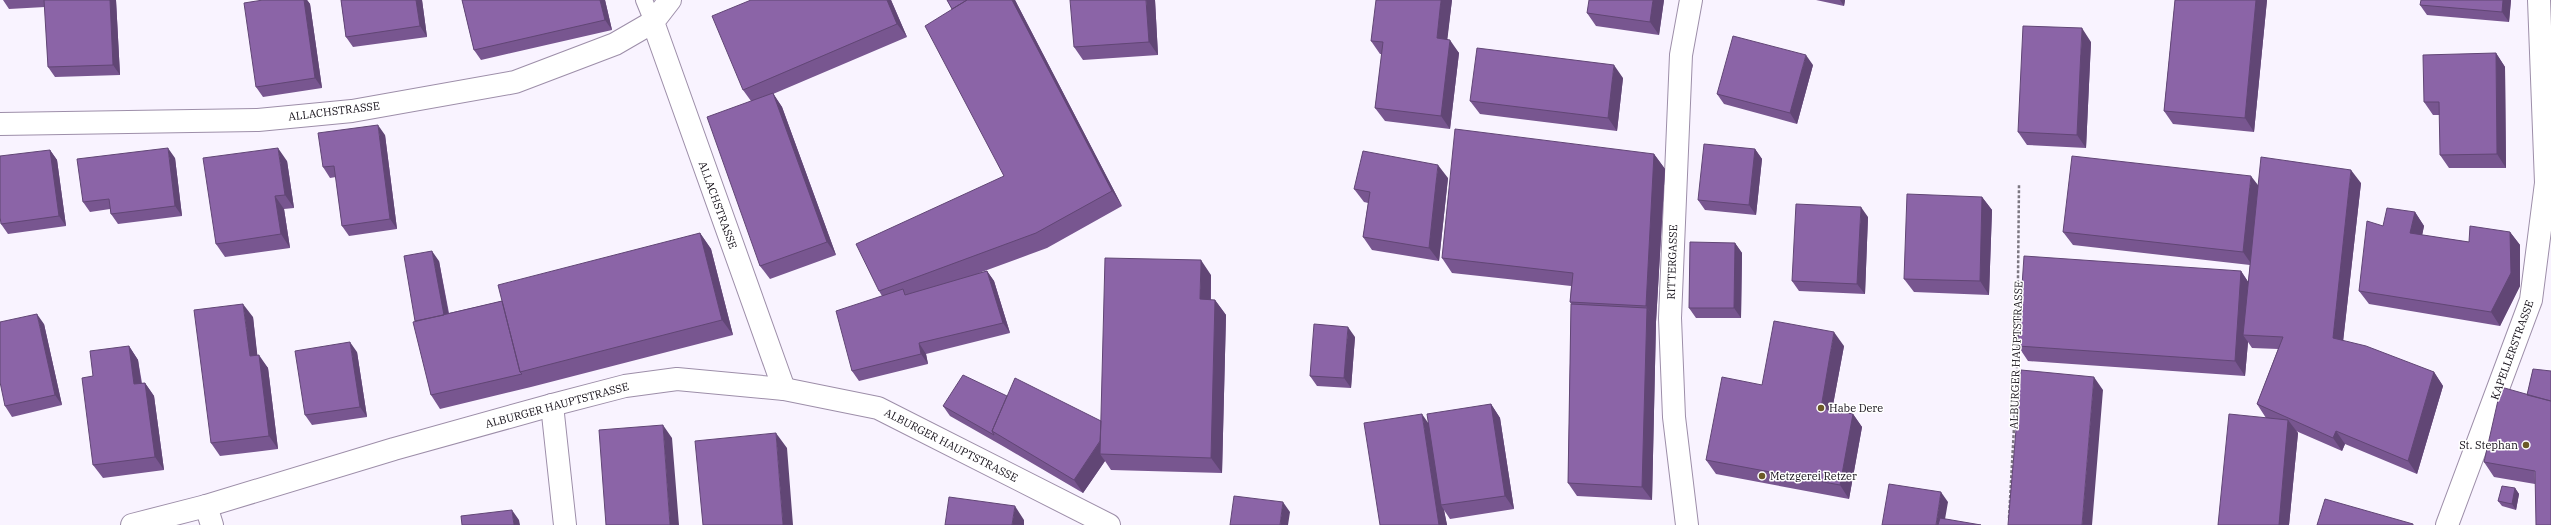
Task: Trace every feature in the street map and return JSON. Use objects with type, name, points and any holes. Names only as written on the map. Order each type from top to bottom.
[{"type":"street","name":"ALLACHSTRASSE","points":[[0,124],[258,120],[352,110],[515,82],[615,44],[653,22],[670,0]]},
{"type":"street","name":"RITTERGASSE","points":[[1687,525],[1674,416],[1670,318],[1681,55],[1691,0]]},
{"type":"street","name":"KAPELLERSTRASSE","points":[[2447,525],[2531,300],[2549,183],[2539,0]]},
{"type":"street","name":"ALLACHSTRASSE","points":[[653,22],[784,389]]},
{"type":"street","name":"ALBURGER HAUPTSTRASSE","points":[[132,525],[209,516],[394,448],[624,386],[677,379],[784,389],[878,408],[1109,525]]},
{"type":"street","points":[[552,405],[565,525]]},
{"type":"lane","points":[[644,0],[653,22]]},
{"type":"path","name":"ALBURGER HAUPTSTRASSE","points":[[2008,525],[2017,373],[2019,184]]},
{"type":"building","points":[[44,0],[110,0],[113,65],[48,67]]},
{"type":"building","points":[[263,0],[304,0],[315,78],[256,87],[244,3]]},
{"type":"building","points":[[341,0],[416,0],[420,26],[346,37]]},
{"type":"building","points":[[462,0],[600,0],[605,20],[474,50]]},
{"type":"building","points":[[751,0],[887,0],[897,24],[743,90],[712,16]]},
{"type":"building","points":[[947,0],[967,0],[952,9]]},
{"type":"building","points":[[967,0],[1012,0],[1112,191],[1036,233],[879,291],[856,244],[1004,176],[925,26]]},
{"type":"building","points":[[1070,0],[1146,0],[1149,42],[1074,47]]},
{"type":"building","points":[[1376,0],[1441,0],[1437,38],[1450,40],[1441,116],[1375,108],[1383,42],[1371,41]]},
{"type":"building","points":[[1589,0],[1653,0],[1650,22],[1587,13]]},
{"type":"building","points":[[2175,0],[2256,0],[2245,118],[2164,111]]},
{"type":"building","points":[[2421,0],[2503,0],[2502,12],[2420,5]]},
{"type":"building","points":[[2023,26],[2082,28],[2077,135],[2018,132]]},
{"type":"building","points":[[1733,36],[1806,55],[1790,113],[1717,94]]},
{"type":"building","points":[[1477,48],[1614,65],[1608,118],[1470,101]]},
{"type":"building","points":[[2496,53],[2497,154],[2440,155],[2439,102],[2424,102],[2423,55]]},
{"type":"building","points":[[773,93],[827,242],[760,266],[707,117]]},
{"type":"building","points":[[378,125],[390,219],[342,226],[334,166],[323,167],[318,133]]},
{"type":"building","points":[[1455,129],[1654,154],[1646,306],[1570,302],[1573,273],[1442,258]]},
{"type":"building","points":[[1704,144],[1755,149],[1749,205],[1698,200]]},
{"type":"building","points":[[168,148],[175,206],[111,214],[109,199],[83,202],[77,159]]},
{"type":"building","points":[[278,148],[285,195],[275,196],[281,234],[216,244],[203,158]]},
{"type":"building","points":[[50,150],[59,216],[1,224],[0,156]]},
{"type":"building","points":[[1363,151],[1438,165],[1429,248],[1363,237],[1370,192],[1354,189]]},
{"type":"building","points":[[2072,156],[2251,176],[2243,252],[2063,232]]},
{"type":"building","points":[[2261,157],[2351,170],[2333,338],[2366,346],[2434,372],[2408,461],[2336,431],[2333,438],[2257,404],[2283,337],[2243,335]]},
{"type":"building","points":[[1907,194],[1982,197],[1980,281],[1904,279]]},
{"type":"building","points":[[1796,204],[1861,207],[1857,284],[1792,281]]},
{"type":"building","points":[[2387,208],[2415,212],[2410,233],[2469,242],[2470,226],[2510,232],[2511,273],[2491,312],[2359,291],[2367,221],[2383,226]]},
{"type":"building","points":[[700,233],[722,320],[520,372],[498,285]]},
{"type":"building","points":[[1690,242],[1735,243],[1734,308],[1689,308]]},
{"type":"building","points":[[432,251],[444,315],[415,321],[404,256]]},
{"type":"building","points":[[2024,256],[2241,271],[2235,361],[2018,346]]},
{"type":"building","points":[[1105,258],[1201,260],[1200,299],[1215,300],[1211,458],[1100,454]]},
{"type":"building","points":[[987,271],[1003,323],[919,343],[921,354],[852,371],[836,311],[903,289],[905,295]]},
{"type":"building","points":[[502,301],[520,372],[522,374],[431,395],[413,322]]},
{"type":"building","points":[[243,304],[250,356],[259,355],[269,436],[211,443],[194,310]]},
{"type":"building","points":[[1571,304],[1647,308],[1642,487],[1568,483]]},
{"type":"building","points":[[37,314],[55,395],[5,406],[0,382],[0,322]]},
{"type":"building","points":[[1774,321],[1834,332],[1821,408],[1853,414],[1840,485],[1706,460],[1722,377],[1762,385]]},
{"type":"building","points":[[1314,324],[1348,327],[1344,378],[1310,376]]},
{"type":"building","points":[[350,342],[360,407],[305,415],[295,351]]},
{"type":"building","points":[[129,346],[134,384],[145,383],[155,457],[93,465],[82,378],[93,376],[90,351]]},
{"type":"building","points":[[2533,369],[2551,371],[2551,401],[2527,395]]},
{"type":"building","points":[[2021,370],[2094,377],[2082,525],[2008,525]]},
{"type":"building","points":[[963,375],[1007,396],[992,431],[994,435],[943,406]]},
{"type":"building","points":[[1015,378],[1101,421],[1100,441],[1074,480],[992,431]]},
{"type":"building","name":"St. Stephan","points":[[2501,387],[2551,401],[2551,525],[2536,525],[2535,471],[2484,462]]},
{"type":"building","points":[[1491,404],[1505,496],[1441,505],[1427,414]]},
{"type":"building","points":[[1422,414],[1439,525],[1380,525],[1364,423]]},
{"type":"building","points":[[2229,414],[2288,420],[2279,525],[2218,525]]},
{"type":"building","points":[[663,425],[670,525],[606,525],[599,430]]},
{"type":"building","points":[[776,433],[783,525],[703,525],[695,441]]},
{"type":"building","points":[[1889,484],[1941,492],[1936,525],[1882,525]]},
{"type":"building","points":[[2502,486],[2515,488],[2512,504],[2498,501]]},
{"type":"building","points":[[1234,496],[1283,502],[1280,525],[1230,525]]},
{"type":"building","points":[[949,497],[1015,506],[1012,525],[945,525]]},
{"type":"building","points":[[2325,499],[2413,524],[2413,525],[2317,525]]},
{"type":"building","points":[[512,510],[514,525],[462,525],[461,516]]},
{"type":"building","points":[[1940,518],[1981,525],[1938,525]]},
{"type":"place","name":"Habe Dere","points":[[1821,408]]},
{"type":"place","name":"St. Stephan","points":[[2526,445]]},
{"type":"place","name":"Metzgerei Retzer","points":[[1762,476]]}]
